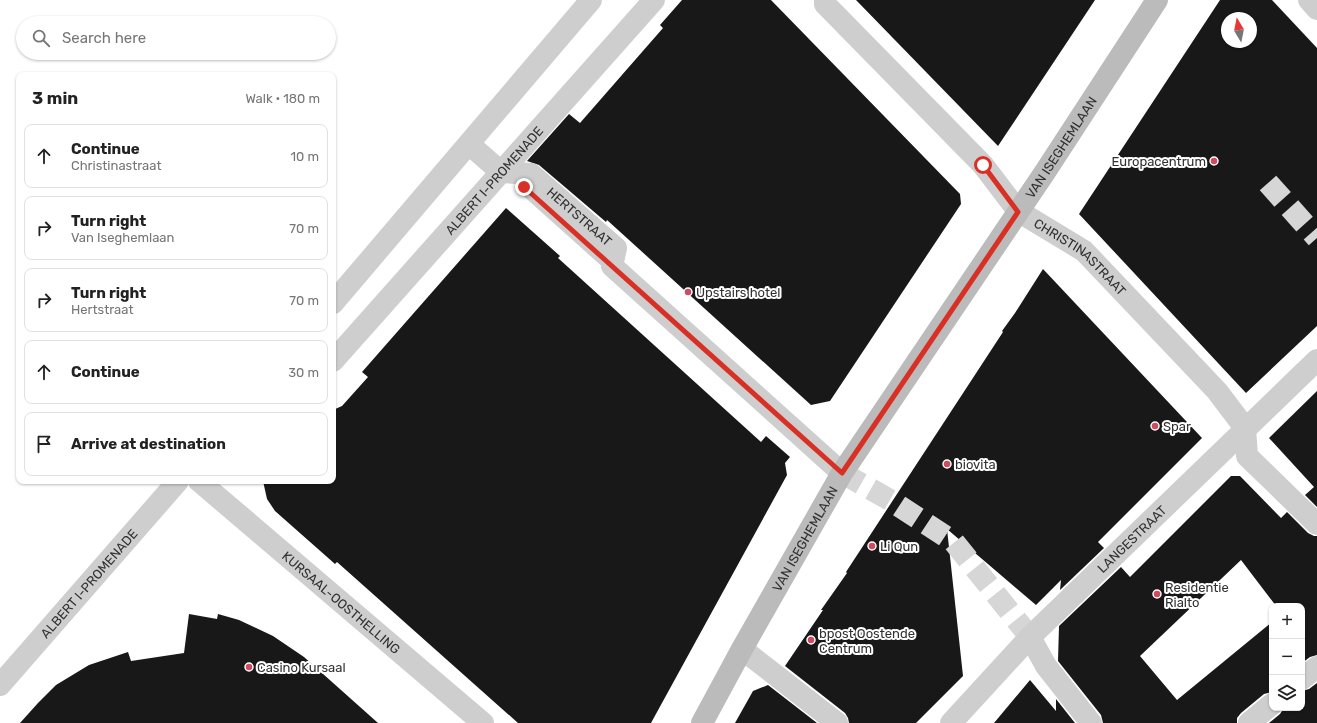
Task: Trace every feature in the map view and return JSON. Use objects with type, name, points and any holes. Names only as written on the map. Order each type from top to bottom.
[{"type":"street","points":[[336,299],[591,0]]},
{"type":"street","name":"ALBERT I-PROMENADE","points":[[336,358],[654,0]]},
{"type":"street","name":"VAN ISEGHEMLAAN","points":[[702,723],[742,648],[842,473],[1018,212],[1157,0]]},
{"type":"street","points":[[1309,0],[1317,9]]},
{"type":"street","name":"CHRISTINASTRAAT","points":[[822,1],[983,165],[1018,212],[1084,251],[1217,391],[1245,428]]},
{"type":"street","points":[[469,144],[500,172]]},
{"type":"street","name":"HERTSTRAAT","points":[[500,172],[531,174],[616,248],[612,266],[842,473]]},
{"type":"street","name":"LANGESTRAAT","points":[[951,723],[1030,637],[1317,360]]},
{"type":"street","points":[[1245,428],[1247,456],[1317,524]]},
{"type":"street","name":"ALBERT I-PROMENADE","points":[[0,685],[175,484]]},
{"type":"street","name":"KURSAAL-OOSTHELLING","points":[[213,486],[483,723]]},
{"type":"street","points":[[1030,637],[1046,666],[1091,723]]},
{"type":"street","points":[[742,648],[838,723]]},
{"type":"street","points":[[1305,677],[1317,667]]},
{"type":"street","points":[[1249,723],[1269,706]]},
{"type":"lane","points":[[524,187],[612,266]]},
{"type":"building","points":[[682,0],[771,0],[960,194],[961,204],[830,401],[811,405],[607,220],[606,222],[539,165],[527,161],[569,114],[580,123],[663,28],[660,25]]},
{"type":"building","points":[[856,0],[1095,0],[998,146]]},
{"type":"building","points":[[1220,0],[1272,0],[1317,48],[1317,326],[1246,393],[1079,214]]},
{"type":"building","points":[[506,208],[560,256],[558,258],[761,442],[766,436],[790,457],[785,463],[787,475],[651,723],[518,723],[337,562],[335,564],[275,511],[267,499],[264,484],[336,484],[336,409],[342,406],[368,377],[362,372]]},
{"type":"building","points":[[1043,269],[1202,438],[1098,542],[1104,548],[1060,590],[1061,580],[1036,605],[947,529],[963,676],[916,723],[849,723],[845,713],[785,666],[823,610],[821,610],[847,573],[846,572]]},
{"type":"building","points":[[1317,391],[1317,507],[1305,495],[1314,487],[1269,438]]},
{"type":"building","name":"Residentie Rialto","points":[[1231,476],[1240,476],[1281,518],[1287,512],[1308,533],[1317,536],[1317,655],[1310,657],[1305,661],[1305,603],[1274,603],[1241,560],[1140,656],[1177,700],[1269,624],[1269,693],[1264,694],[1241,713],[1237,718],[1237,723],[1103,723],[1101,715],[1058,661],[1059,626],[1121,567],[1130,577]]},
{"type":"building","name":"Casino Kursaal","points":[[189,614],[217,619],[218,614],[239,620],[273,636],[304,657],[378,723],[20,723],[56,685],[89,665],[128,652],[131,661],[184,653]]},
{"type":"building","points":[[1030,680],[1056,711],[1056,699],[1075,723],[994,723]]},
{"type":"building","points":[[1317,683],[1317,723],[1269,723],[1282,711],[1305,711],[1305,690]]},
{"type":"building","points":[[768,685],[817,723],[735,723],[753,691]]},
{"type":"tunnel","points":[[1268,183],[1317,238]]},
{"type":"tunnel","points":[[842,473],[890,500],[954,542],[1030,637]]},
{"type":"place","name":"Europacentrum","points":[[1214,161]]},
{"type":"place","name":"Upstairs hotel","points":[[688,292]]},
{"type":"place","name":"Spar","points":[[1155,426]]},
{"type":"place","name":"biovita","points":[[947,464]]},
{"type":"place","name":"Li Qun","points":[[872,546]]},
{"type":"place","name":"Residentie Rialto","points":[[1157,594]]},
{"type":"place","name":"bpost Oostende Centrum","points":[[811,640]]},
{"type":"place","name":"Casino Kursaal","points":[[249,667]]},
{"type":"route","points":[[524,187],[842,473],[1018,212],[983,165]]}]
